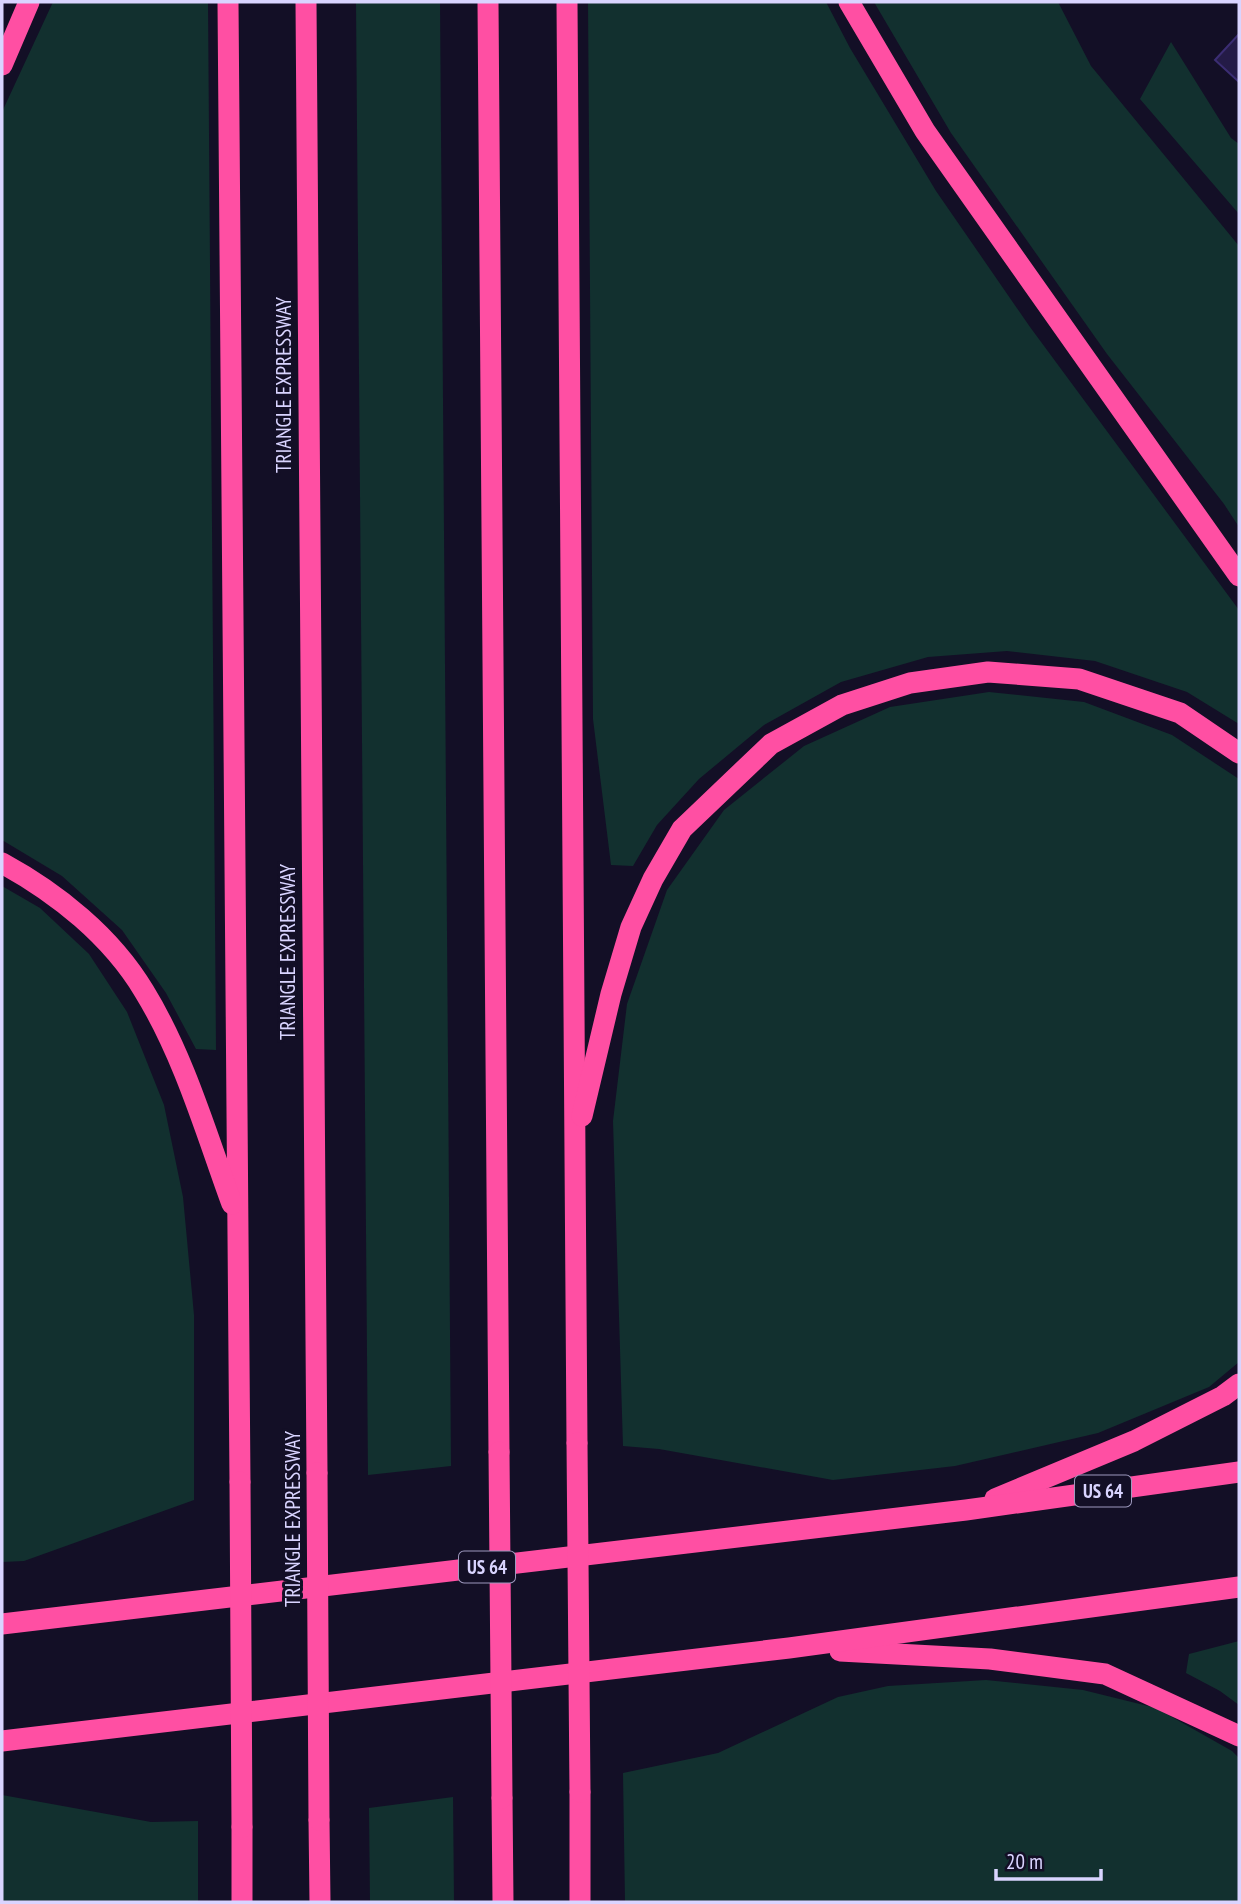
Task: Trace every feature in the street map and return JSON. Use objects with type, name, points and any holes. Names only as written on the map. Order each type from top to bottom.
[{"type":"highway","points":[[2,65],[29,2]]},
{"type":"highway","points":[[228,2],[242,1902]]},
{"type":"highway","name":"TRIANGLE EXPRESSWAY","points":[[306,2],[320,1902]]},
{"type":"highway","points":[[488,2],[503,1902]]},
{"type":"highway","points":[[566,2],[580,1902]]},
{"type":"highway","points":[[849,2],[925,131],[1239,576]]},
{"type":"highway","points":[[575,1147],[611,994],[631,927],[653,879],[682,829],[771,744],[842,705],[910,683],[988,672],[1079,679],[1180,713],[1239,753]]},
{"type":"highway","points":[[2,863],[37,882],[104,938],[144,990],[179,1061],[238,1219]]},
{"type":"highway","points":[[966,1510],[1134,1441],[1223,1396],[1239,1384]]},
{"type":"highway","name":"US 64","points":[[4,1624],[966,1510],[1239,1472]]},
{"type":"highway","points":[[2,1741],[789,1648],[1239,1587]]},
{"type":"highway","points":[[789,1648],[990,1659],[1105,1674],[1239,1736]]},
{"type":"green space","points":[[53,2],[208,2],[216,1050],[196,1049],[166,993],[122,930],[62,876],[2,840],[2,112]]},
{"type":"green space","points":[[356,2],[440,2],[451,1466],[368,1475]]},
{"type":"green space","points":[[588,2],[826,2],[850,48],[936,191],[1030,327],[1239,610],[1239,724],[1187,692],[1095,661],[1007,651],[928,657],[841,682],[764,725],[699,779],[657,825],[633,866],[611,865],[593,719]]},
{"type":"green space","points":[[874,2],[1058,2],[1091,66],[1239,246],[1239,527],[1107,354],[951,133]]},
{"type":"green space","points":[[1171,42],[1231,138],[1239,144],[1239,214],[1140,99]]},
{"type":"green space","points":[[989,692],[1084,702],[1172,735],[1239,779],[1239,1362],[1209,1387],[1098,1433],[955,1466],[833,1480],[659,1449],[623,1446],[613,1121],[627,1004],[667,890],[724,810],[804,746],[890,707]]},
{"type":"green space","points":[[2,886],[40,908],[89,954],[127,1012],[164,1105],[183,1197],[194,1315],[194,1500],[24,1561],[2,1562]]},
{"type":"green space","points":[[1239,1641],[1239,1705],[1220,1691],[1186,1673],[1189,1654]]},
{"type":"green space","points":[[986,1680],[1083,1690],[1156,1708],[1232,1751],[1239,1758],[1239,1902],[625,1902],[623,1773],[718,1753],[838,1697],[888,1686]]},
{"type":"green space","points":[[2,1795],[151,1822],[198,1821],[198,1902],[2,1902]]},
{"type":"green space","points":[[453,1797],[454,1902],[370,1902],[369,1808]]},
{"type":"building","points":[[1239,34],[1239,82],[1215,60]]}]
